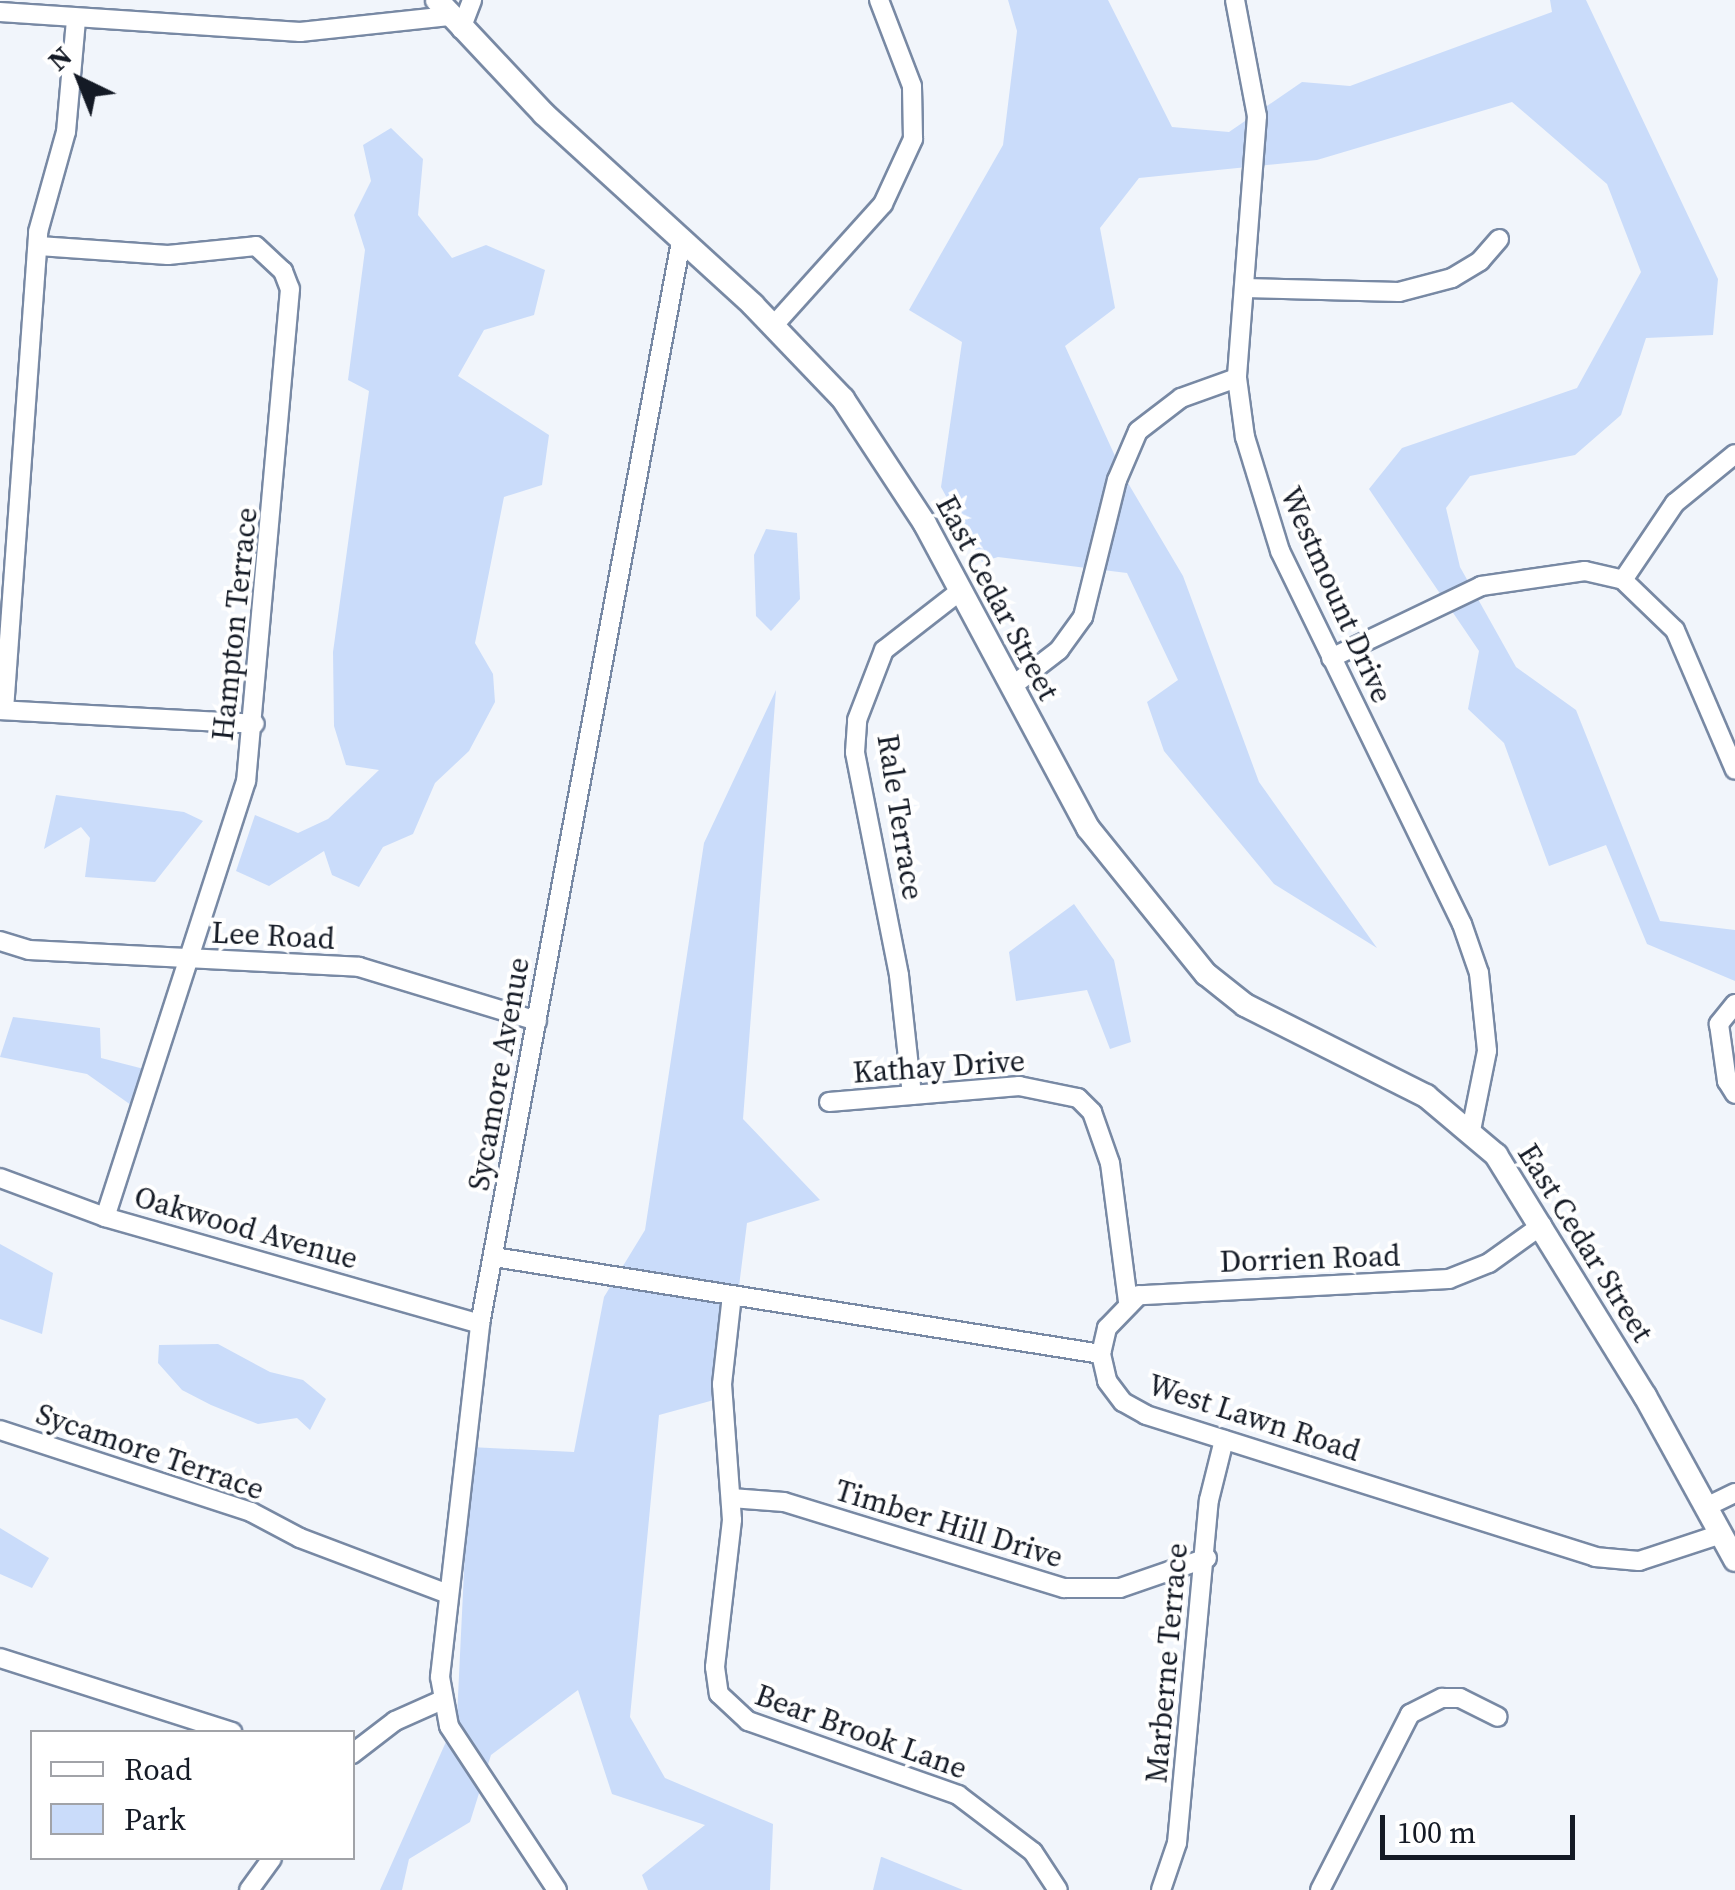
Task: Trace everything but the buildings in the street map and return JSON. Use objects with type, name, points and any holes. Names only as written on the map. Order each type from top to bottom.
[{"type":"main road","name":"East Cedar Street","points":[[449,15],[681,242],[774,325],[843,399],[960,590],[1088,828],[1206,974],[1244,1006],[1392,1076],[1471,1130],[1496,1155],[1542,1225],[1735,1560]]},
{"type":"street","points":[[0,12],[300,32],[449,15],[472,0]]},
{"type":"street","points":[[774,325],[883,204],[913,138],[912,86],[879,0]]},
{"type":"street","name":"Westmount Drive","points":[[1235,0],[1257,116],[1237,378],[1266,517],[1462,924],[1479,972],[1488,1051],[1471,1130]]},
{"type":"street","points":[[76,20],[66,132],[39,246],[2,710],[255,724]]},
{"type":"street","points":[[1245,288],[1398,292],[1452,278],[1480,262],[1499,239]]},
{"type":"street","name":"Sycamore Avenue","points":[[557,1890],[449,1726],[442,1700],[448,1594],[480,1324],[681,242]]},
{"type":"street","name":"Hampton Terrace","points":[[39,246],[168,255],[256,246],[284,271],[291,308],[255,724],[236,814],[105,1217]]},
{"type":"street","points":[[1011,686],[1059,650],[1083,617],[1117,480],[1138,431],[1181,398],[1237,378]]},
{"type":"street","points":[[1624,580],[1675,503],[1735,454]]},
{"type":"street","points":[[1331,658],[1481,586],[1585,571],[1624,580],[1675,630],[1735,770]]},
{"type":"street","name":"Rale Terrace","points":[[912,1095],[899,974],[855,752],[856,720],[884,650],[960,590]]},
{"type":"street","name":"Lee Road","points":[[0,941],[29,950],[359,967],[537,1021]]},
{"type":"street","points":[[1735,1004],[1719,1024],[1727,1080],[1735,1094]]},
{"type":"street","name":"Kathay Drive","points":[[829,1102],[1019,1086],[1078,1098],[1092,1112],[1110,1162],[1128,1302]]},
{"type":"street","name":"Oakwood Avenue","points":[[0,1178],[105,1217],[480,1324]]},
{"type":"street","name":"Dorrien Road","points":[[1128,1302],[1160,1290],[1330,1290],[1449,1279],[1489,1263],[1542,1225]]},
{"type":"street","points":[[494,1257],[1101,1354],[1107,1328],[1128,1302]]},
{"type":"street","name":"Bear Brook Lane","points":[[732,1295],[722,1384],[732,1498],[715,1667],[724,1703],[748,1722],[958,1794],[1010,1830],[1058,1890]]},
{"type":"street","name":"West Lawn Road","points":[[1101,1354],[1114,1392],[1134,1410],[1621,1562],[1667,1556],[1721,1534]]},
{"type":"street","name":"Sycamore Terrace","points":[[0,1430],[250,1512],[300,1538],[448,1594]]},
{"type":"street","name":"Marberne Terrace","points":[[1160,1890],[1178,1843],[1210,1500],[1224,1440]]},
{"type":"street","points":[[1706,1507],[1735,1493]]},
{"type":"street","name":"Timber Hill Drive","points":[[732,1498],[784,1502],[1064,1588],[1120,1588],[1207,1558]]},
{"type":"street","points":[[0,1658],[226,1730]]},
{"type":"street","points":[[1320,1890],[1410,1714],[1442,1698],[1460,1698],[1498,1717]]},
{"type":"street","points":[[355,1752],[396,1721],[442,1700]]},
{"type":"street","points":[[249,1890],[271,1860]]},
{"type":"green space","points":[[1008,0],[1108,0],[1172,127],[1229,132],[1302,82],[1350,86],[1552,12],[1550,0],[1586,0],[1718,279],[1713,335],[1646,338],[1621,415],[1575,455],[1470,476],[1446,508],[1460,567],[1516,667],[1576,710],[1660,921],[1735,930],[1735,981],[1647,944],[1606,845],[1549,866],[1504,743],[1468,709],[1479,651],[1369,489],[1402,448],[1577,388],[1641,272],[1607,184],[1512,102],[1317,160],[1139,178],[1100,228],[1115,308],[1065,346],[1125,478],[1183,576],[1259,782],[1377,948],[1274,884],[1164,751],[1147,702],[1178,680],[1127,573],[998,557],[982,562],[941,487],[962,342],[909,310],[1003,145],[1017,31]]},
{"type":"green space","points":[[391,128],[423,159],[418,215],[452,258],[486,245],[545,270],[534,315],[484,330],[458,376],[549,435],[542,485],[504,497],[475,643],[493,674],[495,702],[469,751],[435,783],[413,834],[383,847],[359,887],[332,875],[324,851],[269,886],[236,871],[255,815],[298,833],[328,819],[379,770],[346,765],[334,726],[333,652],[369,391],[348,380],[365,250],[354,215],[371,181],[363,145]]},
{"type":"green space","points":[[766,529],[797,533],[800,599],[771,631],[756,616],[754,555]]},
{"type":"green space","points":[[776,690],[743,1119],[820,1200],[747,1223],[725,1397],[659,1415],[630,1717],[665,1778],[773,1824],[770,1890],[648,1890],[642,1875],[705,1825],[612,1794],[578,1690],[491,1755],[470,1822],[409,1859],[402,1890],[380,1890],[457,1717],[470,1447],[574,1452],[604,1297],[645,1230],[704,843]]},
{"type":"green space","points":[[56,795],[184,812],[203,821],[155,882],[85,877],[90,838],[81,827],[44,849]]},
{"type":"green space","points":[[1074,904],[1114,960],[1131,1042],[1110,1049],[1087,990],[1016,1001],[1009,952]]},
{"type":"green space","points":[[13,1017],[100,1028],[101,1058],[144,1069],[131,1105],[87,1074],[0,1057]]},
{"type":"green space","points":[[0,1244],[53,1273],[42,1334],[0,1319]]},
{"type":"green space","points":[[218,1344],[270,1372],[303,1380],[326,1399],[310,1430],[297,1418],[258,1424],[211,1405],[182,1390],[158,1363],[159,1345]]},
{"type":"green space","points":[[0,1528],[49,1558],[32,1588],[0,1574]]},
{"type":"green space","points":[[882,1857],[963,1890],[873,1890]]}]
